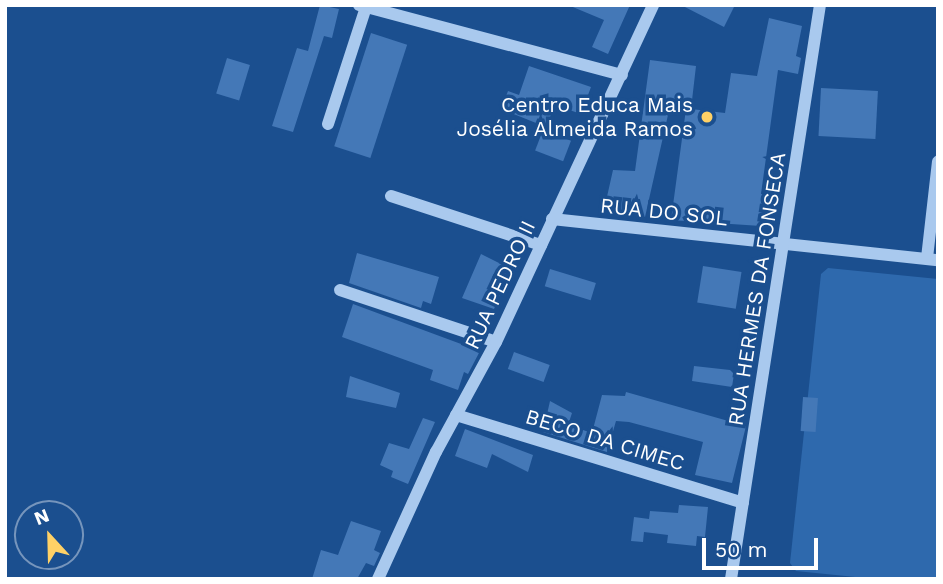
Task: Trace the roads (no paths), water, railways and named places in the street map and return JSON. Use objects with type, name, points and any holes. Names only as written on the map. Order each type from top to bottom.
[{"type":"street","name":"RUA PEDRO II","points":[[378,579],[456,415],[496,342],[653,5]]},
{"type":"street","name":"RUA HERMES DA FONSECA","points":[[731,579],[820,5]]},
{"type":"street","points":[[328,124],[362,6],[622,75]]},
{"type":"street","points":[[933,259],[938,162]]},
{"type":"street","points":[[391,196],[541,245]]},
{"type":"street","name":"RUA DO SOL","points":[[552,219],[933,259]]},
{"type":"street","points":[[340,290],[496,342]]},
{"type":"street","name":"BECO DA CIMEC","points":[[456,415],[743,503]]},
{"type":"place","name":"Centro Educa Mais Josélia Almeida Ramos","points":[[707,117]]}]
